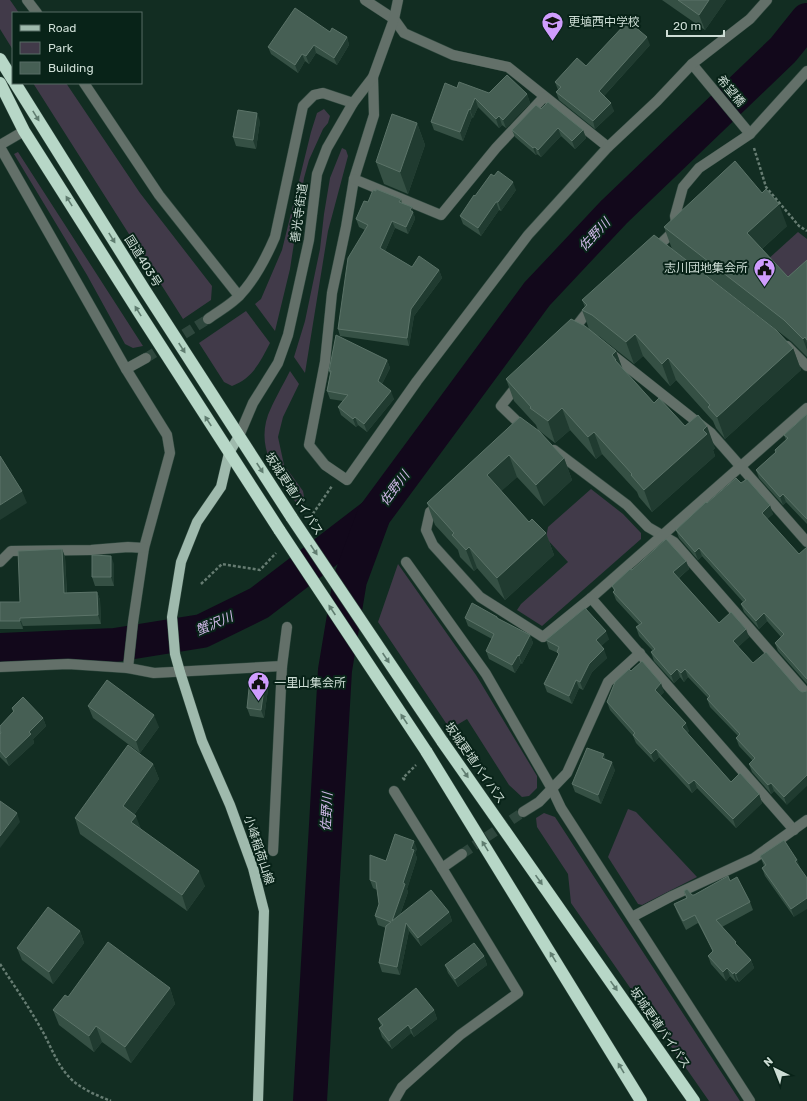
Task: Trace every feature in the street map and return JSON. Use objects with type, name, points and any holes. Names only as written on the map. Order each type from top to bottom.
[{"type":"highway","points":[[0,59],[12,78]]},
{"type":"highway","points":[[0,83],[24,131],[229,453],[426,751],[641,1101]]},
{"type":"highway","name":"国道403号","points":[[16,84],[144,289],[239,436]]},
{"type":"highway","name":"坂城更埴バイパス","points":[[239,436],[292,518],[442,741],[694,1101]]},
{"type":"main road","points":[[229,453],[239,436]]},
{"type":"main road","name":"小峰稲荷山線","points":[[229,453],[221,487],[198,522],[182,562],[172,617],[175,654],[180,672],[202,741],[230,805],[253,868],[264,911],[258,1101]]},
{"type":"street","points":[[27,0],[36,12]]},
{"type":"street","points":[[365,0],[394,19],[404,33],[453,55],[508,67],[608,147]]},
{"type":"street","name":"善光寺街道","points":[[239,436],[253,403],[278,363],[285,342],[309,240],[317,174],[327,148],[353,103],[373,77],[394,19],[398,0]]},
{"type":"street","points":[[373,77],[374,115],[354,179],[346,227],[332,293],[325,362],[309,445],[325,465],[347,480],[417,381],[528,235],[608,147],[657,101],[692,64],[750,19],[767,0]]},
{"type":"street","name":"希望橋","points":[[692,64],[750,134]]},
{"type":"street","points":[[647,256],[661,249],[680,225],[676,216],[683,187],[699,168],[750,134],[807,71]]},
{"type":"street","points":[[85,84],[159,195],[240,296]]},
{"type":"street","points":[[208,319],[240,296],[267,256],[275,237],[303,106],[314,95],[323,93],[353,103]]},
{"type":"street","points":[[354,179],[441,215],[496,148],[544,97]]},
{"type":"street","points":[[24,131],[0,146],[126,370],[166,435],[170,453],[144,548],[128,664]]},
{"type":"street","points":[[562,341],[573,331],[598,301]]},
{"type":"street","points":[[573,331],[585,336]]},
{"type":"street","points":[[782,342],[807,366]]},
{"type":"street","points":[[602,347],[711,433],[807,542]]},
{"type":"street","points":[[126,370],[146,358]]},
{"type":"street","points":[[512,438],[526,429],[501,406],[528,374]]},
{"type":"street","points":[[448,496],[430,512],[426,530],[433,545],[480,597],[543,637],[591,598],[807,408]]},
{"type":"street","points":[[548,446],[627,505],[648,527],[674,542],[807,694]]},
{"type":"street","points":[[0,562],[11,550],[91,550],[128,547],[144,548]]},
{"type":"street","points":[[406,562],[486,674],[552,789],[561,808],[750,1101]]},
{"type":"street","points":[[591,598],[794,830]]},
{"type":"street","points":[[273,852],[282,666],[287,627]]},
{"type":"street","points":[[523,812],[539,802],[567,773],[608,682],[640,653]]},
{"type":"street","points":[[0,667],[68,664],[128,664],[154,673],[282,666]]},
{"type":"street","points":[[394,791],[518,993],[460,1035],[402,1087],[394,1101]]},
{"type":"street","points":[[632,918],[672,896],[754,858],[807,820]]},
{"type":"street","points":[[442,868],[462,854]]},
{"type":"path","points":[[750,134],[766,187],[799,226],[807,232]]},
{"type":"path","points":[[201,584],[222,564],[260,570]]},
{"type":"path","points":[[403,778],[418,763]]},
{"type":"path","points":[[0,964],[45,1036],[58,1062],[74,1081],[96,1095],[111,1101]]},
{"type":"green space","points":[[0,0],[10,0],[18,12],[12,12],[12,48],[0,29]]},
{"type":"green space","points":[[34,84],[67,84],[140,193],[212,286],[211,300],[183,319]]},
{"type":"green space","points":[[324,109],[330,116],[328,123],[323,129],[309,160],[304,178],[290,269],[275,331],[255,304],[261,299],[282,250],[311,132],[317,113]]},
{"type":"green space","points":[[342,148],[346,150],[348,156],[328,231],[305,373],[294,357],[305,321],[320,249],[330,178]]},
{"type":"green space","points":[[18,152],[143,346],[133,348],[125,344],[87,275],[14,154]]},
{"type":"green space","points":[[798,232],[807,239],[807,275],[792,288],[766,261]]},
{"type":"green space","points":[[246,311],[270,343],[251,374],[239,383],[232,386],[224,382],[199,343]]},
{"type":"green space","points":[[290,371],[299,384],[283,417],[278,437],[284,465],[303,491],[305,502],[301,509],[272,466],[267,454],[265,442],[265,429],[268,415]]},
{"type":"green space","points":[[591,489],[623,514],[641,533],[641,539],[542,626],[517,610],[521,604],[568,562],[546,538],[548,527]]},
{"type":"green space","points":[[398,564],[476,675],[537,776],[537,788],[529,796],[522,797],[509,785],[467,719],[450,729],[378,622]]},
{"type":"green space","points":[[628,809],[636,812],[697,877],[642,905],[638,904],[608,857]]},
{"type":"green space","points":[[544,813],[555,817],[740,1101],[709,1101],[571,903],[568,874],[537,827],[536,818]]},
{"type":"building","points":[[678,0],[709,0],[699,15]]},
{"type":"building","points":[[295,8],[330,32],[332,28],[347,37],[334,58],[314,45],[306,56],[302,54],[295,65],[268,47]]},
{"type":"building","points":[[628,21],[647,37],[599,91],[611,103],[593,121],[556,92],[561,87],[555,82],[577,58],[586,66]]},
{"type":"building","points":[[507,75],[527,94],[503,120],[499,116],[496,119],[475,98],[460,132],[431,122],[445,83],[457,88],[459,82],[489,93]]},
{"type":"building","points":[[548,102],[583,130],[572,141],[558,128],[538,150],[535,147],[533,148],[512,130],[536,105],[541,109]]},
{"type":"building","points":[[238,110],[257,113],[253,140],[233,137]]},
{"type":"building","points":[[392,114],[417,123],[400,172],[376,162]]},
{"type":"building","points":[[735,161],[762,193],[766,189],[779,204],[747,233],[788,277],[807,260],[807,340],[805,337],[803,339],[784,320],[664,227]]},
{"type":"building","points":[[498,171],[513,182],[498,202],[496,202],[478,228],[460,216],[474,195],[475,196],[491,174],[494,176]]},
{"type":"building","points":[[376,189],[401,199],[399,202],[412,207],[410,210],[413,212],[406,227],[392,221],[380,248],[412,267],[419,256],[439,270],[411,309],[407,338],[338,329],[348,258],[368,225],[356,219],[364,201],[368,202],[373,190],[376,191]]},
{"type":"building","points":[[654,235],[776,330],[793,348],[717,417],[708,407],[710,405],[668,358],[662,364],[635,334],[626,342],[592,315],[582,310],[587,305],[582,300]]},
{"type":"building","points":[[571,319],[585,326],[616,351],[612,355],[615,360],[654,403],[659,398],[685,426],[698,415],[707,426],[703,430],[707,434],[644,490],[631,475],[632,474],[594,432],[588,437],[562,408],[548,421],[530,408],[531,407],[506,379]]},
{"type":"building","points":[[336,335],[387,360],[378,381],[391,391],[364,424],[355,417],[353,419],[338,407],[348,395],[327,391]]},
{"type":"building","points":[[807,414],[807,519],[783,494],[780,497],[756,470],[776,452],[775,450],[788,438],[784,435]]},
{"type":"building","points":[[520,417],[539,431],[564,458],[536,485],[509,455],[487,475],[529,522],[532,519],[546,533],[497,578],[469,547],[466,550],[452,535],[454,533],[427,503]]},
{"type":"building","points":[[0,456],[22,491],[0,505]]},
{"type":"building","points":[[736,478],[741,483],[747,479],[770,505],[762,513],[799,554],[807,547],[807,679],[775,643],[784,634],[764,613],[756,621],[741,604],[746,600],[699,548],[695,552],[676,530],[706,502],[707,503]]},
{"type":"building","points":[[666,539],[686,561],[673,572],[719,623],[731,612],[746,629],[733,641],[753,663],[766,652],[799,690],[802,692],[807,691],[807,775],[784,797],[771,783],[768,785],[749,764],[755,758],[736,738],[740,734],[707,699],[710,696],[685,669],[681,673],[677,669],[671,675],[651,652],[655,649],[636,627],[642,623],[613,592],[615,590],[612,586]]},
{"type":"building","points":[[62,549],[64,593],[97,592],[98,615],[20,618],[20,621],[0,621],[0,602],[20,602],[18,551]]},
{"type":"building","points":[[92,555],[111,556],[111,577],[92,577]]},
{"type":"building","points":[[472,603],[530,635],[519,656],[518,655],[512,665],[486,651],[494,634],[465,618]]},
{"type":"building","points":[[585,608],[606,631],[596,640],[604,649],[589,664],[580,682],[576,680],[569,696],[544,684],[559,654],[557,652],[559,647],[546,640]]},
{"type":"building","points":[[642,661],[661,683],[655,690],[686,723],[682,727],[731,782],[740,773],[759,794],[733,819],[694,780],[689,784],[656,749],[651,754],[633,735],[635,733],[607,702],[615,682],[629,669],[631,671]]},
{"type":"building","points":[[250,679],[265,681],[261,710],[247,708]]},
{"type":"building","points":[[107,680],[154,715],[136,741],[88,706]]},
{"type":"building","points":[[23,697],[43,718],[29,732],[31,734],[6,758],[0,751],[0,726],[14,711],[12,708]]},
{"type":"building","points":[[128,745],[153,764],[123,806],[136,816],[131,822],[199,871],[182,895],[75,818]]},
{"type":"building","points":[[587,748],[604,754],[602,758],[612,762],[598,795],[572,784]]},
{"type":"building","points":[[0,801],[17,813],[0,836]]},
{"type":"building","points":[[395,834],[414,841],[411,849],[414,850],[403,883],[405,884],[392,921],[431,890],[449,912],[418,938],[406,923],[397,967],[379,963],[386,926],[391,922],[375,916],[379,904],[376,882],[370,880],[370,855],[386,861]]},
{"type":"building","points":[[784,840],[797,860],[795,861],[807,878],[807,898],[791,909],[762,868],[766,865],[760,856]]},
{"type":"building","points":[[728,876],[730,881],[737,877],[750,902],[716,920],[751,960],[736,974],[734,972],[733,974],[727,968],[723,972],[708,956],[713,951],[695,915],[683,921],[674,904],[687,898],[684,891],[687,889],[692,895],[694,895]]},
{"type":"building","points":[[48,907],[80,931],[49,972],[17,948]]},
{"type":"building","points":[[108,942],[170,988],[125,1047],[96,1026],[89,1036],[53,1010],[65,995],[68,997]]},
{"type":"building","points":[[474,943],[484,956],[455,979],[445,965]]},
{"type":"building","points":[[416,988],[434,1010],[411,1029],[408,1025],[389,1041],[379,1028],[383,1025],[378,1019]]},
{"type":"waterway","name":"佐野川","points":[[310,1101],[335,670],[350,580],[374,515],[537,294],[614,212],[783,50],[807,20]]},
{"type":"waterway","name":"蟹沢川","points":[[0,650],[115,645],[202,631],[259,603],[374,515]]},
{"type":"tunnel","points":[[146,358],[208,319]]},
{"type":"tunnel","points":[[462,854],[523,812]]},
{"type":"place","name":"更埴西中学校","points":[[552,42]]},
{"type":"place","name":"志川団地集会所","points":[[764,288]]},
{"type":"place","name":"一里山集会所","points":[[259,702]]}]
